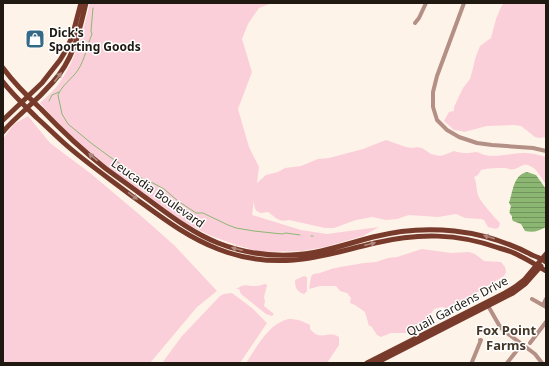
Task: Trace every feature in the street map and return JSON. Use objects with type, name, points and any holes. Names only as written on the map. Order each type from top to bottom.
[{"type":"main road","points":[[3,120],[42,83],[62,57],[72,37],[81,3]]},
{"type":"main road","points":[[3,132],[15,118],[27,108],[60,74],[69,60],[76,44],[86,3]]},
{"type":"main road","name":"Leucadia Boulevard","points":[[3,68],[10,79],[33,102],[70,138],[105,168],[197,234],[233,248],[254,253],[292,255],[337,248],[374,236],[422,229],[442,229],[471,232],[482,235],[511,245],[545,261]]},
{"type":"main road","name":"Leucadia Boulevard","points":[[3,82],[64,144],[101,173],[172,225],[195,239],[229,253],[260,259],[293,260],[316,258],[404,237],[449,236],[470,239],[488,244],[522,257],[546,271]]},
{"type":"main road","name":"Quail Gardens Drive","points":[[367,363],[517,290],[525,284],[538,266],[545,261],[546,254]]},
{"type":"main road","name":"Quail Gardens Drive","points":[[376,363],[487,304]]},
{"type":"street","points":[[415,23],[426,3]]},
{"type":"street","points":[[464,3],[432,92],[433,107],[437,120],[447,130],[459,137],[477,143],[546,151]]},
{"type":"street","points":[[532,299],[544,306],[546,299]]},
{"type":"street","points":[[487,304],[503,330],[535,354],[542,363]]},
{"type":"street","points":[[530,343],[546,322]]},
{"type":"street","points":[[472,362],[480,340]]},
{"type":"street","points":[[507,363],[522,344]]},
{"type":"shaded area","points":[[90,3],[272,3],[259,8],[248,24],[242,39],[252,72],[238,109],[249,147],[259,167],[257,183],[266,175],[278,172],[285,168],[301,166],[318,159],[329,158],[363,149],[386,140],[406,147],[422,148],[431,154],[440,156],[454,151],[463,153],[477,152],[488,156],[524,153],[543,156],[546,157],[546,184],[536,170],[527,165],[514,169],[490,168],[481,170],[478,175],[474,177],[477,193],[484,205],[500,223],[499,227],[496,229],[488,227],[484,220],[465,218],[456,214],[438,217],[409,215],[397,219],[386,220],[372,217],[356,220],[334,228],[325,228],[289,220],[282,221],[275,218],[268,212],[261,213],[255,208],[254,200],[252,215],[301,230],[327,234],[379,227],[363,236],[325,247],[302,251],[260,252],[209,235],[185,223],[123,179],[72,138],[40,103],[58,85],[71,63],[79,44]]},
{"type":"shaded area","points":[[504,3],[546,3],[546,137],[535,137],[521,126],[514,125],[487,126],[464,132],[454,130],[444,121],[449,112],[454,111],[454,107],[463,88],[470,79],[480,46],[491,38],[496,19]]},
{"type":"shaded area","points":[[28,116],[50,143],[90,173],[175,246],[217,291],[197,307],[150,363],[3,363],[3,139],[14,124]]},
{"type":"shaded area","points":[[527,172],[536,175],[546,189],[546,227],[533,232],[525,231],[521,224],[513,221],[510,213],[511,206],[509,203],[516,180],[522,174]]},
{"type":"shaded area","points":[[422,249],[451,253],[469,252],[475,254],[484,261],[501,262],[505,267],[506,272],[504,276],[452,310],[442,307],[434,309],[427,320],[414,331],[409,333],[391,333],[381,337],[377,335],[371,326],[369,326],[365,312],[350,303],[351,298],[347,293],[340,291],[336,286],[320,286],[309,289],[313,274],[340,267],[376,262]]},
{"type":"shaded area","points":[[304,276],[307,277],[307,291],[304,294],[297,289],[295,280]]},
{"type":"shaded area","points":[[244,285],[256,286],[267,285],[264,297],[264,306],[274,314],[272,316],[266,314],[241,294],[239,289],[236,289]]},
{"type":"shaded area","points":[[232,293],[252,308],[267,323],[240,363],[162,363],[182,336],[220,296]]},
{"type":"shaded area","points":[[288,319],[300,320],[310,325],[310,329],[318,335],[335,335],[339,337],[339,345],[327,363],[246,363],[269,331],[281,322]]},
{"type":"waterway","points":[[93,8],[92,34],[82,61],[78,70],[62,88],[58,95],[62,114],[68,124],[110,157],[146,181],[164,189],[196,213],[203,213],[236,228],[300,235]]},
{"type":"waterway","points":[[49,101],[52,95],[59,92]]},
{"type":"place","name":"Dick's Sporting Goods","points":[[35,39]]},
{"type":"district","name":"Fox Point Farms","points":[[506,338]]}]
